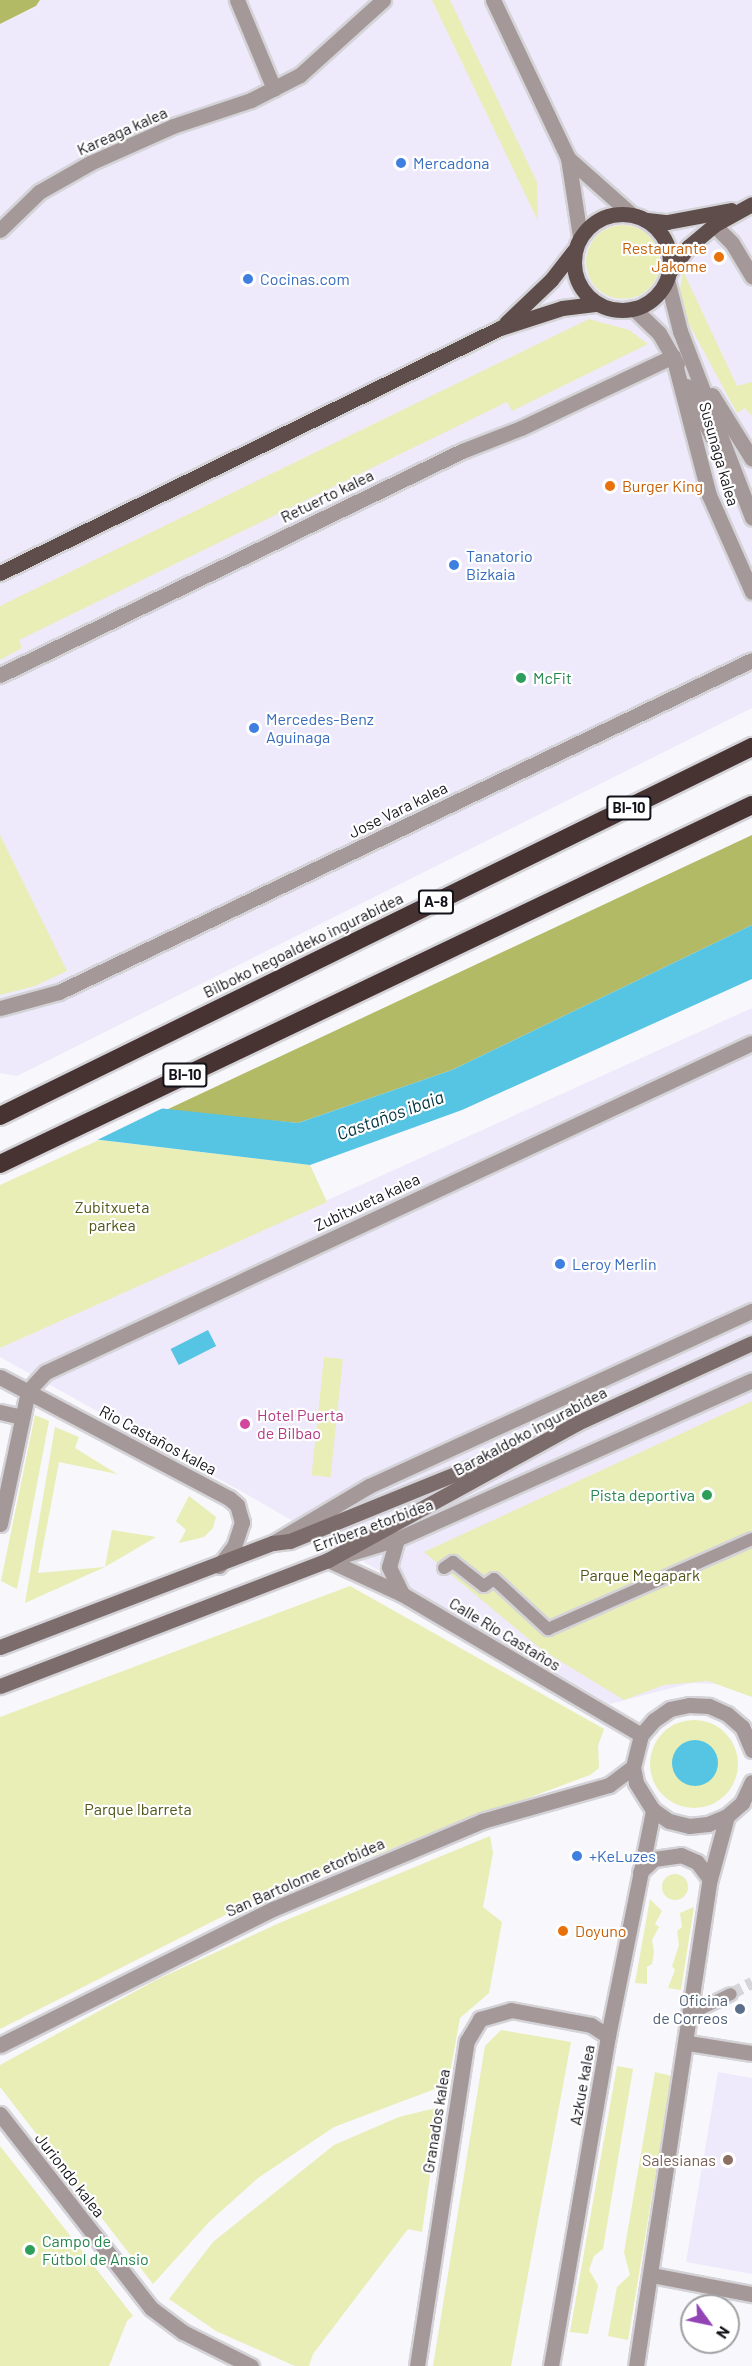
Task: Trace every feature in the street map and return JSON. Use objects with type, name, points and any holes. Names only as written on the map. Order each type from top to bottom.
[{"type":"highway","name":"Bilboko hegoaldeko ingurabidea","points":[[0,1116],[752,747]]},
{"type":"highway","name":"BI-10","points":[[0,1164],[752,805]]},
{"type":"main road","points":[[500,328],[551,280],[574,251],[580,236],[603,216],[631,214],[647,220],[667,222],[750,205]]},
{"type":"main road","points":[[0,573],[500,328],[562,308],[597,304],[614,310],[633,308],[657,295],[688,247],[714,225],[750,205]]},
{"type":"main road","points":[[647,220],[666,242],[668,275]]},
{"type":"main road","points":[[574,251],[577,281],[597,304]]},
{"type":"main road","name":"Barakaldoko ingurabidea","points":[[328,1560],[577,1424],[752,1343]]},
{"type":"main road","name":"Erribera etorbidea","points":[[0,1647],[219,1566],[273,1543],[290,1541],[577,1424]]},
{"type":"main road","name":"Erribera etorbidea","points":[[0,1686],[328,1560]]},
{"type":"street","points":[[237,0],[274,89]]},
{"type":"street","name":"Kareaga kalea","points":[[0,230],[39,192],[90,163],[173,126],[274,89],[308,68],[383,0]]},
{"type":"street","points":[[493,0],[568,158],[580,236]]},
{"type":"street","points":[[568,158],[631,214]]},
{"type":"street","points":[[714,225],[732,243],[752,276]]},
{"type":"street","name":"Susunaga kalea","points":[[668,275],[680,331],[699,375],[751,516]]},
{"type":"street","name":"Susunaga kalea","points":[[633,308],[659,333],[673,356],[751,516]]},
{"type":"street","name":"Susunaga kalea","points":[[673,356],[709,495],[752,592]]},
{"type":"street","name":"Retuerto kalea","points":[[0,675],[462,450],[521,428],[673,356]]},
{"type":"street","name":"Susunaga kalea","points":[[699,375],[752,459]]},
{"type":"street","name":"Jose Vara kalea","points":[[0,1008],[59,992],[752,660]]},
{"type":"street","name":"Zubitxueta kalea","points":[[28,1391],[55,1367],[752,1043]]},
{"type":"street","name":"Erribera etorbidea","points":[[273,1543],[369,1486],[752,1311]]},
{"type":"street","name":"Rio Castaños kalea","points":[[0,1377],[237,1505],[241,1528],[219,1566]]},
{"type":"street","name":"Erribera etorbidea","points":[[328,1560],[397,1539],[752,1380]]},
{"type":"street","points":[[0,1524],[28,1391]]},
{"type":"street","points":[[0,1412],[22,1417]]},
{"type":"street","points":[[397,1539],[389,1567],[402,1594]]},
{"type":"street","points":[[444,1568],[453,1562],[484,1586],[494,1579],[548,1629],[752,1539]]},
{"type":"street","points":[[328,1560],[402,1594]]},
{"type":"street","name":"Calle Río Castaños","points":[[402,1594],[641,1735]]},
{"type":"street","points":[[752,1750],[747,1726],[709,1706],[689,1705],[670,1709],[654,1720],[641,1735],[633,1767],[639,1790],[653,1810],[669,1821],[689,1826],[708,1824],[727,1816],[748,1801],[752,1782]]},
{"type":"street","name":"San Bartolome etorbidea","points":[[0,2045],[273,1909],[482,1821],[609,1785],[633,1767]]},
{"type":"street","name":"Azkue kalea","points":[[551,2366],[608,2036],[653,1810]]},
{"type":"street","points":[[636,2366],[688,2043],[710,1879],[727,1816]]},
{"type":"street","points":[[640,1872],[654,1859],[681,1855],[697,1862],[710,1879]]},
{"type":"street","points":[[692,2013],[731,1994]]},
{"type":"street","name":"Granados kalea","points":[[417,2366],[467,2041],[475,2026],[488,2013],[511,2010],[591,2025],[608,2036]]},
{"type":"street","points":[[688,2043],[752,2053]]},
{"type":"street","name":"Juriondo kalea","points":[[0,2114],[151,2308],[183,2332],[251,2366]]},
{"type":"street","points":[[652,2275],[752,2294]]},
{"type":"shaded area","points":[[40,0],[752,0],[752,708],[17,1076],[0,1073],[0,24],[36,7]]},
{"type":"shaded area","points":[[752,1008],[752,1685],[691,1683],[610,1704],[246,1494],[0,1357],[0,1348]]},
{"type":"shaded area","name":"Salesianas","points":[[718,2072],[752,2078],[752,2274],[686,2262]]},
{"type":"green space","points":[[0,0],[40,0],[36,6],[0,24]]},
{"type":"green space","points":[[432,0],[450,0],[537,182],[538,221]]},
{"type":"green space","points":[[616,225],[630,225],[644,231],[654,241],[660,255],[660,269],[654,283],[644,293],[630,299],[616,299],[602,293],[592,283],[586,269],[586,255],[592,241],[602,231]]},
{"type":"green space","points":[[683,271],[737,386],[752,382],[752,416],[745,408],[737,413],[690,326],[678,300]]},
{"type":"green space","points":[[589,319],[629,330],[648,344],[512,411],[507,402],[19,640],[22,648],[0,660],[0,606]]},
{"type":"green space","points":[[0,835],[67,971],[35,986],[0,995]]},
{"type":"green space","points":[[752,835],[752,925],[452,1070],[298,1123],[164,1111]]},
{"type":"green space","name":"Zubitxueta parkea","points":[[99,1140],[310,1165],[327,1202],[0,1348],[0,1185]]},
{"type":"green space","points":[[324,1357],[343,1359],[330,1477],[312,1475]]},
{"type":"green space","name":"Parque Megapark","points":[[752,1401],[752,1697],[708,1681],[664,1685],[624,1700],[542,1650],[424,1552]]},
{"type":"green space","points":[[35,1415],[49,1421],[17,1589],[1,1581]]},
{"type":"green space","points":[[55,1427],[79,1437],[75,1448],[117,1474],[59,1462],[38,1573],[105,1567],[25,1603]]},
{"type":"green space","points":[[189,1496],[216,1517],[213,1528],[204,1537],[179,1543],[186,1530],[176,1521]]},
{"type":"green space","points":[[112,1530],[156,1537],[105,1567]]},
{"type":"green space","name":"Parque Ibarreta","points":[[350,1586],[604,1729],[598,1746],[599,1768],[590,1775],[259,1898],[0,2029],[0,1717]]},
{"type":"green space","points":[[694,1720],[719,1727],[731,1739],[738,1764],[731,1789],[719,1801],[694,1808],[669,1801],[657,1789],[650,1764],[657,1739],[669,1727]]},
{"type":"green space","points":[[490,1836],[493,1853],[483,1907],[502,1922],[489,1993],[460,2018],[448,2084],[334,2127],[258,2178],[209,2222],[153,2284],[0,2087],[0,2065],[156,1980],[277,1924]]},
{"type":"green space","points":[[675,1874],[684,1878],[688,1887],[684,1896],[675,1900],[666,1896],[662,1887],[666,1878]]},
{"type":"green space","points":[[650,1899],[662,1911],[655,1924],[659,1927],[652,1940],[654,1952],[652,1964],[647,1967],[647,1984],[635,1983]]},
{"type":"green space","points":[[694,1907],[681,1990],[668,1988],[675,1970],[672,1966],[679,1945],[677,1931],[682,1927],[680,1913]]},
{"type":"green space","points":[[501,2030],[571,2042],[511,2366],[433,2366],[485,2046]]},
{"type":"green space","points":[[617,2066],[633,2069],[603,2249],[594,2256],[589,2270],[598,2285],[588,2334],[570,2332]]},
{"type":"green space","points":[[655,2072],[672,2076],[628,2340],[608,2336],[617,2287],[630,2275],[624,2252]]},
{"type":"green space","points":[[440,2107],[422,2232],[408,2229],[313,2354],[309,2366],[295,2366],[216,2331],[169,2299],[213,2242],[334,2145],[399,2117]]},
{"type":"green space","name":"Campo de Fútbol de Ansio","points":[[0,2146],[133,2316],[127,2321],[109,2366],[0,2366]]},
{"type":"water","name":"Castaños ibaia","points":[[752,925],[752,979],[462,1110],[310,1165],[0,1128],[0,1091],[298,1123],[452,1070]]},
{"type":"water","points":[[208,1330],[216,1346],[179,1365],[171,1349]]},
{"type":"water","points":[[695,1740],[711,1747],[718,1763],[711,1779],[695,1786],[679,1779],[672,1763],[679,1747]]},
{"type":"pier","points":[[5,1088],[163,1108],[93,1142],[0,1131],[0,1091]]},
{"type":"tunnel","points":[[731,1994],[752,1983]]},
{"type":"place","name":"Mercadona","points":[[401,163]]},
{"type":"place","name":"Restaurante Jakome","points":[[719,257]]},
{"type":"place","name":"Cocinas.com","points":[[248,279]]},
{"type":"place","name":"Burger King","points":[[610,486]]},
{"type":"place","name":"Tanatorio Bizkaia","points":[[454,565]]},
{"type":"place","name":"McFit","points":[[521,678]]},
{"type":"place","name":"Mercedes-Benz Aguinaga","points":[[254,728]]},
{"type":"place","name":"Leroy Merlin","points":[[560,1264]]},
{"type":"place","name":"Hotel Puerta de Bilbao","points":[[245,1424]]},
{"type":"place","name":"Pista deportiva","points":[[707,1495]]},
{"type":"place","name":"+KeLuzes","points":[[577,1856]]},
{"type":"place","name":"Doyuno","points":[[563,1931]]},
{"type":"place","name":"Oficina de Correos","points":[[740,2009]]},
{"type":"place","name":"Salesianas","points":[[728,2160]]},
{"type":"place","name":"Campo de Fútbol de Ansio","points":[[30,2250]]}]
